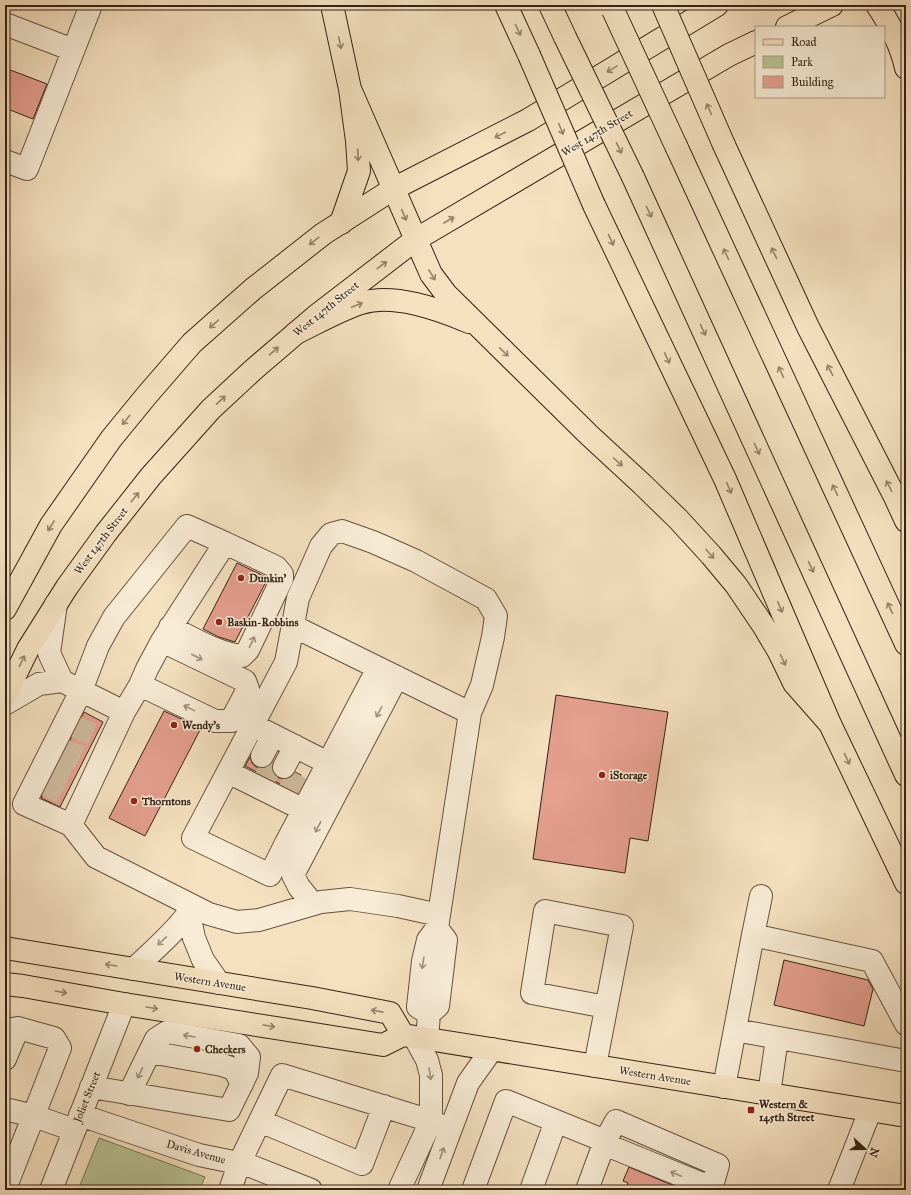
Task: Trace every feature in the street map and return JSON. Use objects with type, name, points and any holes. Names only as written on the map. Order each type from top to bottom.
[{"type":"main road","points":[[332,5],[350,88],[357,141],[359,171],[341,223]]},
{"type":"main road","points":[[506,5],[594,205],[725,479],[830,724],[906,884]]},
{"type":"main road","points":[[550,5],[633,176],[906,775]]},
{"type":"main road","points":[[663,5],[724,144],[808,327],[906,521]]},
{"type":"main road","points":[[5,609],[51,525],[111,439],[192,343],[248,294],[323,234],[393,189],[528,120],[717,5]]},
{"type":"main road","points":[[789,26],[832,5]]},
{"type":"main road","points":[[612,7],[906,644]]},
{"type":"main road","points":[[887,10],[904,57],[906,68]]},
{"type":"main road","name":"West 147th Street","points":[[5,696],[28,649],[67,587],[106,533],[151,476],[211,409],[253,370],[316,316],[415,240],[722,59],[755,42]]},
{"type":"main road","points":[[350,88],[415,240],[431,274],[446,294],[589,436],[678,519],[711,555],[736,585],[764,625],[794,683],[830,724]]},
{"type":"main road","points":[[296,333],[362,303],[381,300],[415,303],[451,314],[477,325]]},
{"type":"main road","name":"Western Avenue","points":[[5,948],[312,998],[390,1014],[415,1038],[492,1049],[906,1116]]},
{"type":"main road","points":[[11,985],[383,1045],[415,1038]]},
{"type":"street","points":[[5,161],[27,169],[90,5]]},
{"type":"street","points":[[5,24],[73,50]]},
{"type":"street","points":[[166,634],[209,646],[233,655],[242,656],[248,650],[282,579],[282,574],[276,567],[187,526],[114,617],[98,646],[69,723],[48,764],[24,804],[71,826],[96,857],[191,910],[237,922],[259,920],[321,902],[350,899],[398,906],[438,921]]},
{"type":"street","points":[[387,672],[328,763],[270,875],[193,838],[264,776],[279,738],[286,662],[298,598],[321,546],[331,534],[342,531],[373,542],[416,561],[486,599],[496,616],[490,653],[482,685],[470,713],[438,921],[446,940],[438,1006],[429,1014],[415,1038],[427,1060],[431,1075],[431,1121],[399,1190]]},
{"type":"street","points":[[71,826],[83,781],[103,740],[124,712],[140,685],[147,668],[166,634],[225,543]]},
{"type":"street","points":[[56,604],[49,653],[62,681]]},
{"type":"street","points":[[293,626],[470,713]]},
{"type":"street","points":[[140,685],[215,721],[232,721],[248,689],[245,682],[166,634]]},
{"type":"street","points":[[293,875],[387,672]]},
{"type":"street","points":[[5,704],[40,684],[62,681],[124,712]]},
{"type":"street","points":[[279,738],[328,763]]},
{"type":"street","points":[[264,776],[279,738]]},
{"type":"street","points":[[264,776],[279,738]]},
{"type":"street","points":[[264,776],[304,810]]},
{"type":"street","points":[[286,843],[293,875],[299,887],[313,904]]},
{"type":"street","points":[[724,1087],[761,896]]},
{"type":"street","points":[[134,969],[191,910]]},
{"type":"street","points":[[191,910],[194,938],[203,960],[219,983]]},
{"type":"street","points":[[595,1066],[622,926],[546,911],[532,993],[606,1007]]},
{"type":"street","points":[[754,935],[872,961],[906,1024]]},
{"type":"street","name":"Joliet Street","points":[[50,1190],[124,1004]]},
{"type":"street","points":[[5,1059],[12,1029],[54,1038],[60,1048],[5,1189]]},
{"type":"street","points":[[735,1030],[906,1061]]},
{"type":"street","points":[[769,1094],[776,1038]]},
{"type":"street","points":[[428,1190],[468,1082],[492,1049]]},
{"type":"street","points":[[91,1088],[229,1110],[242,1084],[234,1069],[222,1065],[150,1052],[129,1094]]},
{"type":"street","points":[[230,1190],[239,1164],[282,1075],[431,1121],[450,1130]]},
{"type":"street","points":[[473,1190],[506,1101],[711,1189]]},
{"type":"street","points":[[260,1121],[362,1164],[384,1106]]},
{"type":"street","name":"Davis Avenue","points":[[5,1109],[34,1116],[77,1123],[199,1155],[248,1165],[311,1190]]},
{"type":"street","points":[[839,1190],[870,1111]]},
{"type":"street","points":[[531,1190],[556,1122]]},
{"type":"street","points":[[587,1190],[604,1143]]},
{"type":"green space","points":[[99,1138],[205,1177],[199,1190],[78,1190]]},
{"type":"building","points":[[5,68],[47,84],[33,119],[5,108]]},
{"type":"building","points":[[237,563],[268,578],[235,642],[219,637],[203,629]]},
{"type":"building","name":"iStorage","points":[[556,695],[668,712],[648,841],[630,838],[625,873],[533,859]]},
{"type":"building","points":[[164,711],[201,728],[145,836],[109,818]]},
{"type":"building","points":[[84,712],[103,722],[60,807],[41,798]]},
{"type":"building","points":[[250,757],[252,763],[256,767],[268,767],[273,762],[273,773],[279,778],[290,778],[295,772],[301,775],[294,791],[245,766]]},
{"type":"building","points":[[784,960],[868,980],[873,989],[864,1026],[774,1005]]},
{"type":"building","points":[[629,1167],[684,1190],[625,1190],[628,1183],[623,1181]]},
{"type":"tunnel","points":[[72,725],[96,736]]},
{"type":"tunnel","points":[[60,748],[85,760]]},
{"type":"tunnel","points":[[265,778],[273,761]]},
{"type":"tunnel","points":[[51,764],[76,777]]},
{"type":"tunnel","points":[[289,790],[298,774]]},
{"type":"tunnel","points":[[42,783],[66,795]]},
{"type":"place","name":"Dunkin'","points":[[241,578]]},
{"type":"place","name":"Baskin-Robbins","points":[[219,622]]},
{"type":"place","name":"Wendy's","points":[[174,725]]},
{"type":"place","name":"iStorage","points":[[602,775]]},
{"type":"place","name":"Thorntons","points":[[134,801]]},
{"type":"place","name":"Checkers","points":[[197,1049]]},
{"type":"place","name":"Western & 145th Street","points":[[751,1110]]}]
